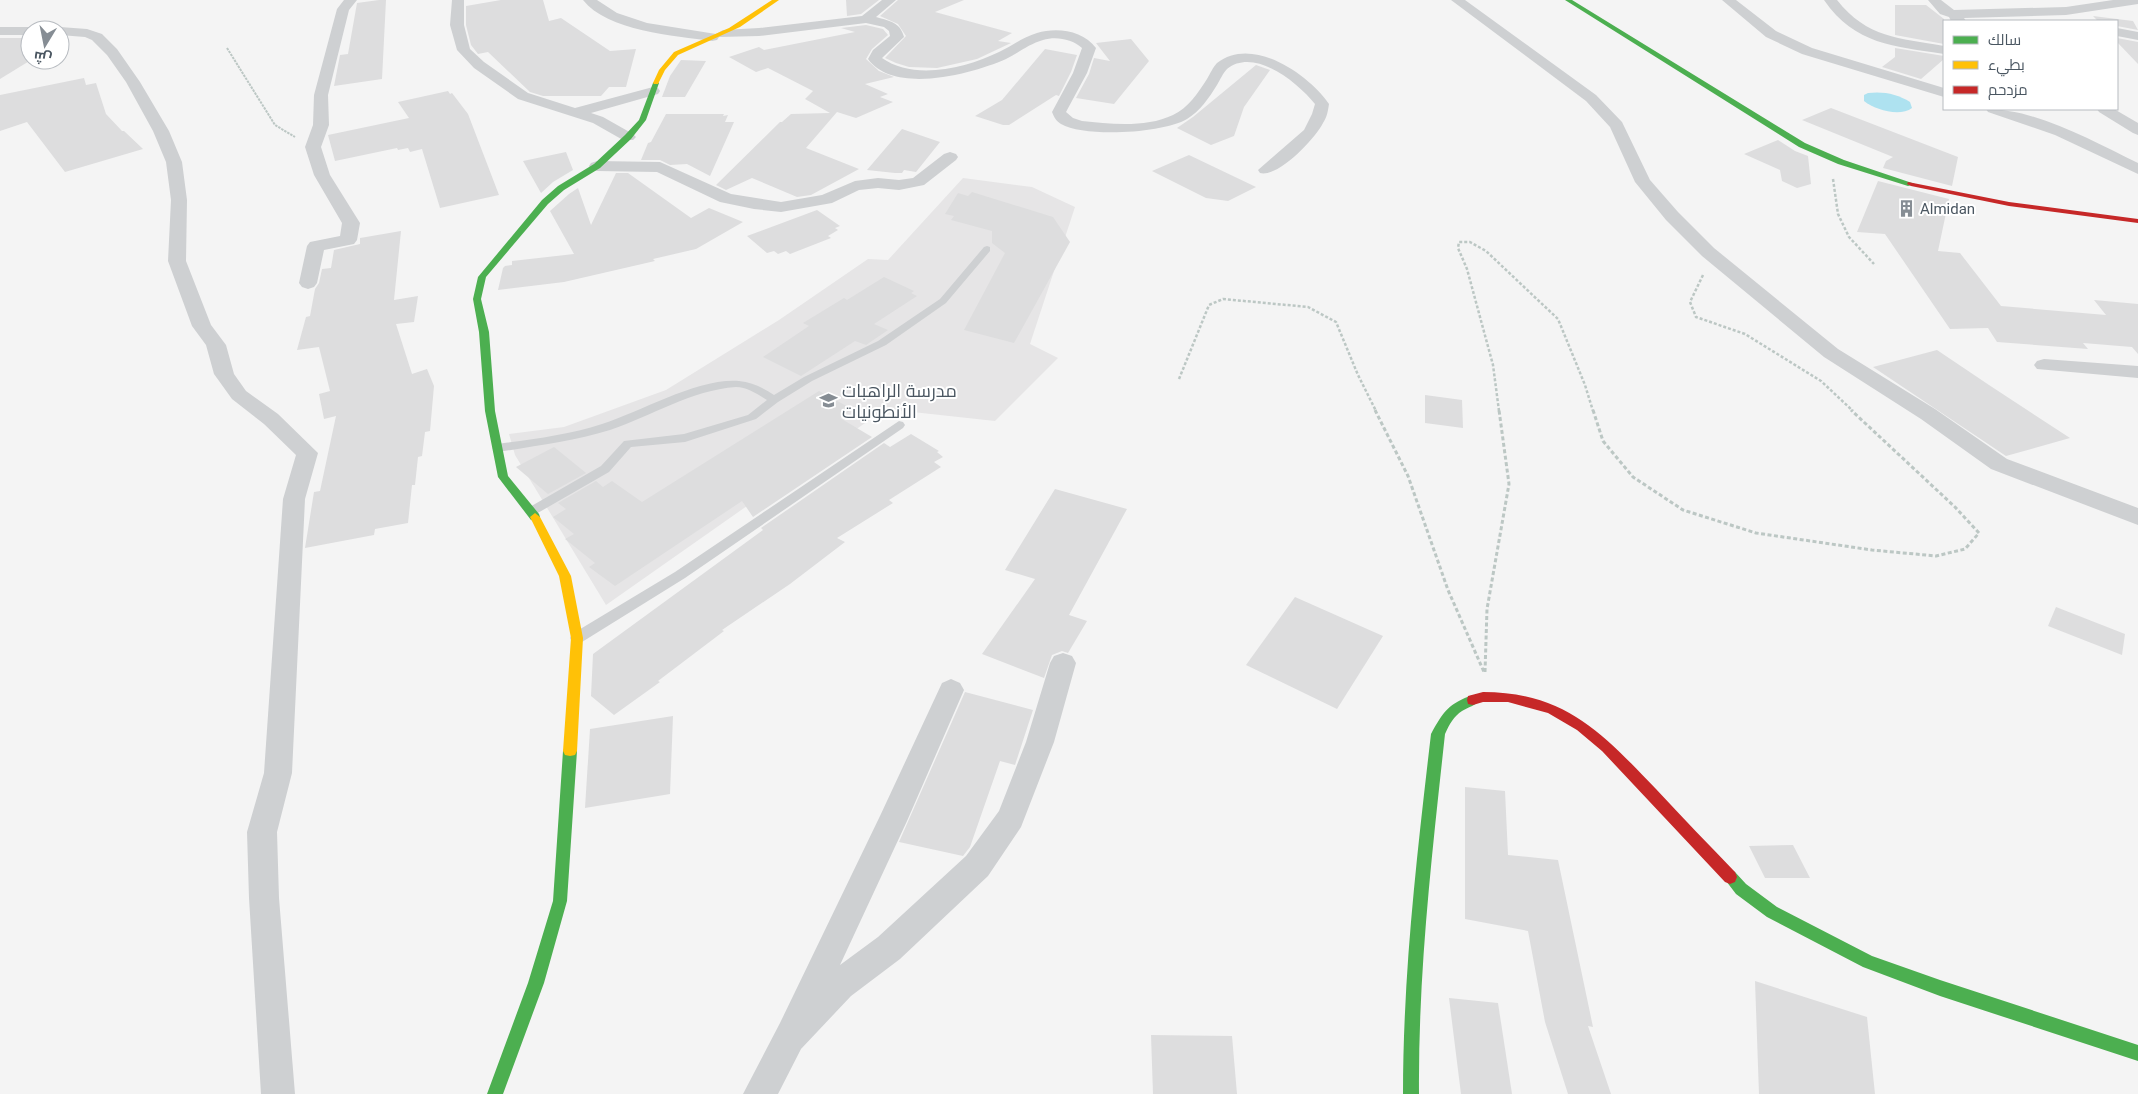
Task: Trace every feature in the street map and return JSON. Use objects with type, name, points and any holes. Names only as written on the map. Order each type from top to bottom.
[{"type":"street","points":[[308,283],[316,246],[348,240],[350,223],[322,174],[313,147],[321,125],[321,94],[343,9],[350,0]]},
{"type":"street","points":[[458,0],[457,25],[464,50],[486,70],[522,96],[598,120],[628,138]]},
{"type":"street","points":[[589,0],[612,16],[648,27],[718,35],[866,19],[888,24],[895,30],[897,36],[875,58],[889,69],[914,73],[948,73],[997,58],[1041,36],[1060,35],[1086,43],[1089,48],[1078,81],[1065,98],[1058,112],[1060,117],[1067,121],[1081,125],[1131,127],[1165,123],[1179,118],[1193,108],[1225,64],[1245,58],[1258,59],[1272,64],[1302,83],[1322,104],[1321,115],[1294,149],[1266,170]]},
{"type":"street","points":[[495,1094],[536,983],[560,901],[577,638],[565,576],[532,511],[503,476],[490,410],[484,332],[477,299],[482,277],[545,202],[561,188],[597,166],[628,138],[642,120],[660,74],[676,53],[687,46],[718,35],[760,13],[776,0]]},
{"type":"street","points":[[866,19],[890,0]]},
{"type":"street","points":[[1458,0],[1591,98],[1608,114],[1624,137],[1643,182],[1672,216],[1708,252],[1831,352],[1928,414],[1999,464],[2138,517]]},
{"type":"street","points":[[1568,0],[1802,145],[1834,160],[1894,178],[1981,199],[2138,221]]},
{"type":"street","points":[[1728,0],[1758,25],[1798,47],[1841,63],[1943,93]]},
{"type":"street","points":[[1830,0],[1847,20],[1863,31],[1888,39],[1943,50]]},
{"type":"street","points":[[1934,0],[1945,11],[1957,18],[1960,13],[2007,14],[2050,12],[2138,0]]},
{"type":"street","points":[[2050,12],[2074,20]]},
{"type":"street","points":[[0,31],[20,31]]},
{"type":"street","points":[[70,32],[87,33],[97,37],[112,52],[133,82],[161,131],[174,162],[179,200],[177,260],[196,313],[202,326],[216,345],[224,374],[238,395],[271,420],[307,453],[294,499],[278,773],[262,832],[264,898],[278,1094]]},
{"type":"street","points":[[2118,32],[2138,36]]},
{"type":"street","points":[[2118,44],[2138,47]]},
{"type":"street","points":[[572,113],[653,91]]},
{"type":"street","points":[[1996,110],[2084,142],[2138,169]]},
{"type":"street","points":[[2106,110],[2138,130]]},
{"type":"street","points":[[2038,125],[2138,177]]},
{"type":"street","points":[[597,166],[660,167],[726,198],[782,207],[826,199],[855,186],[878,183],[899,184],[918,182],[950,157]]},
{"type":"street","points":[[2044,366],[2138,372]]},
{"type":"street","points":[[789,1037],[839,985],[889,948],[977,866],[1011,818],[1040,742],[1063,663]]},
{"type":"street","points":[[760,1094],[892,821],[951,690]]},
{"type":"street","points":[[1411,1094],[1410,1052],[1421,890],[1438,734],[1447,716],[1463,703],[1483,697],[1508,697],[1552,709],[1582,726],[1607,747],[1741,889],[1772,912],[1818,938],[1868,962],[1940,988],[2138,1053]]},
{"type":"lane","points":[[532,511],[606,469],[628,444],[685,438],[752,417],[774,400],[808,379],[882,343],[943,301],[987,249]]},
{"type":"lane","points":[[498,448],[568,437],[607,426],[707,390],[737,384],[754,388],[774,400]]},
{"type":"lane","points":[[577,638],[680,575],[899,425]]},
{"type":"path","points":[[227,48],[275,125],[313,147]]},
{"type":"path","points":[[1834,160],[1830,164],[1838,214],[1849,237],[1874,264]]},
{"type":"path","points":[[1179,379],[1210,305],[1223,299],[1308,307],[1336,322],[1358,376],[1408,476],[1448,590],[1485,675],[1488,609],[1509,484],[1493,365],[1467,268],[1458,248],[1459,242],[1470,242],[1486,251],[1558,319],[1586,385],[1603,441],[1633,477],[1683,510],[1756,533],[1872,550],[1936,556],[1965,549],[1979,533],[1955,507],[1821,381],[1745,334],[1696,317],[1690,302],[1700,284],[1708,252]]},
{"type":"shaded area","name":"مدرسة الراهبات الأنطونيات","points":[[963,178],[1032,187],[1075,207],[1030,344],[1058,358],[995,421],[885,409],[606,605],[515,455],[509,434],[564,427],[666,390],[779,320],[868,259],[888,260]]},
{"type":"water","points":[[1868,93],[1895,95],[1910,102],[1912,108],[1901,112],[1881,110],[1864,101],[1864,95]]},
{"type":"building","points":[[386,0],[382,79],[334,86],[340,55],[348,54],[357,3]]},
{"type":"building","points":[[501,0],[543,0],[549,21],[561,18],[610,51],[636,49],[626,87],[609,87],[601,96],[543,96],[530,92],[488,52],[478,54],[471,45],[466,25],[466,6]]},
{"type":"building","points":[[846,0],[879,0],[861,14],[847,16]]},
{"type":"building","points":[[898,0],[964,0],[935,12],[1012,33],[998,41],[1011,43],[977,59],[937,68],[909,67],[896,63],[885,58],[906,36],[898,24],[880,16]]},
{"type":"building","points":[[1895,5],[1926,5],[1944,19],[1943,44],[1895,35]]},
{"type":"building","points":[[2093,16],[2133,21],[2138,30],[2118,26],[2118,20],[2097,20]]},
{"type":"building","points":[[866,25],[883,29],[888,35],[872,49],[866,59],[879,71],[894,77],[865,84],[888,94],[880,97],[893,102],[856,118],[837,112],[806,148],[859,169],[811,195],[797,197],[752,178],[726,190],[716,185],[780,122],[791,114],[830,113],[805,99],[813,91],[768,68],[756,72],[729,57],[759,47],[764,50],[855,32],[841,28]]},
{"type":"building","points":[[0,38],[20,38],[20,67],[0,79]]},
{"type":"building","points":[[2118,38],[2138,42],[2138,64],[2118,43]]},
{"type":"building","points":[[1131,39],[1149,61],[1114,104],[1076,98],[1089,74],[1094,58],[1110,61],[1096,43]]},
{"type":"building","points":[[1895,48],[1943,56],[1943,60],[1921,79],[1882,67],[1895,57]]},
{"type":"building","points":[[1045,49],[1077,55],[1059,96],[1056,95],[1009,125],[1003,125],[975,116],[1002,100]]},
{"type":"building","points":[[681,60],[706,61],[685,97],[662,97],[670,76]]},
{"type":"building","points":[[1256,65],[1270,70],[1244,107],[1234,136],[1211,145],[1177,128],[1193,117]]},
{"type":"building","points":[[84,78],[86,85],[96,83],[106,114],[143,149],[65,172],[27,122],[0,131],[0,95]]},
{"type":"building","points":[[448,91],[450,94],[452,93],[468,114],[499,195],[440,208],[422,149],[410,152],[408,148],[398,150],[397,148],[335,161],[328,135],[409,118],[398,102]]},
{"type":"building","points":[[1831,108],[1958,157],[1952,186],[1883,168],[1886,161],[1893,157],[1802,120]]},
{"type":"building","points":[[666,114],[724,114],[723,116],[728,115],[725,122],[734,122],[710,176],[687,164],[670,165],[660,160],[641,160],[648,143],[651,142]]},
{"type":"building","points":[[902,129],[940,142],[916,172],[904,170],[902,173],[895,173],[867,170]]},
{"type":"building","points":[[1778,140],[1795,151],[1808,156],[1811,184],[1797,188],[1782,181],[1780,170],[1744,154]]},
{"type":"building","points":[[566,152],[573,170],[553,182],[541,193],[523,161]]},
{"type":"building","points":[[1189,155],[1256,187],[1228,201],[1206,198],[1152,171]]},
{"type":"building","points":[[616,173],[628,173],[691,218],[709,208],[743,222],[696,249],[653,259],[655,261],[564,282],[498,290],[503,268],[512,265],[512,261],[574,254],[550,211],[578,188],[591,225]]},
{"type":"building","points":[[1878,181],[1949,199],[1938,251],[1960,253],[2001,306],[2106,315],[2094,300],[2138,304],[2138,354],[2132,347],[2083,343],[2088,349],[1997,342],[1988,328],[1950,329],[1885,234],[1857,232]]},
{"type":"building","points":[[972,192],[1053,217],[1070,242],[1014,343],[964,330],[1005,253],[992,243],[992,231],[951,220],[954,216],[945,214],[958,193],[968,196]]},
{"type":"building","points":[[817,210],[840,226],[835,228],[838,230],[828,236],[831,238],[790,254],[786,251],[778,254],[774,251],[767,253],[747,236]]},
{"type":"building","points":[[401,231],[394,300],[418,296],[414,322],[396,324],[412,374],[427,369],[434,386],[430,431],[425,432],[422,456],[418,457],[415,485],[412,485],[408,523],[375,529],[374,535],[305,548],[314,492],[320,491],[336,416],[324,419],[319,394],[330,391],[319,347],[297,350],[306,317],[310,316],[315,289],[319,283],[322,269],[331,268],[334,250],[360,244],[360,238]]},
{"type":"building","points":[[884,277],[914,291],[911,293],[917,296],[874,324],[888,330],[866,345],[855,341],[801,376],[763,357],[809,326],[803,323],[844,298],[847,300]]},
{"type":"building","points":[[1937,350],[2070,438],[2006,456],[1873,367]]},
{"type":"building","points":[[819,391],[852,409],[840,418],[872,437],[753,517],[742,501],[615,586],[589,567],[595,563],[565,539],[574,534],[553,517],[566,509],[558,503],[596,481],[603,487],[612,481],[642,502]]},
{"type":"building","points":[[1425,395],[1462,400],[1463,428],[1425,423]]},
{"type":"building","points":[[911,434],[939,451],[937,452],[943,457],[934,462],[941,467],[889,500],[893,503],[837,538],[845,542],[790,584],[722,630],[724,631],[658,681],[660,682],[614,715],[591,696],[593,654],[763,530],[761,528],[884,443],[890,447]]},
{"type":"building","points":[[554,447],[586,473],[548,494],[516,467]]},
{"type":"building","points":[[1055,489],[1127,509],[1069,615],[1087,621],[1068,653],[1062,651],[1052,655],[1044,678],[982,654],[1035,579],[1005,570]]},
{"type":"building","points":[[1295,597],[1383,636],[1337,709],[1246,665]]},
{"type":"building","points":[[2056,607],[2125,634],[2122,655],[2048,626]]},
{"type":"building","points":[[965,692],[1033,710],[1015,765],[1000,761],[970,847],[963,856],[899,842]]},
{"type":"building","points":[[673,716],[670,794],[585,808],[590,729]]},
{"type":"building","points":[[1465,787],[1505,791],[1508,855],[1558,860],[1593,1027],[1588,1026],[1611,1094],[1568,1094],[1545,1022],[1528,931],[1465,919]]},
{"type":"building","points":[[1793,845],[1810,878],[1765,878],[1749,846]]},
{"type":"building","points":[[1755,981],[1867,1017],[1875,1094],[1759,1094]]},
{"type":"building","points":[[1449,998],[1498,1003],[1512,1094],[1461,1094]]},
{"type":"building","points":[[1151,1035],[1232,1036],[1237,1094],[1153,1094]]},
{"type":"traffic: fast","points":[[1568,0],[1802,145],[1841,162],[1911,184]]},
{"type":"traffic: fast","points":[[535,517],[503,477],[490,411],[484,332],[477,299],[482,277],[545,202],[561,188],[597,166],[628,137],[642,120],[656,83]]},
{"type":"traffic: fast","points":[[1411,1094],[1412,1004],[1418,914],[1438,734],[1451,712],[1460,705],[1473,700]]},
{"type":"traffic: fast","points":[[495,1094],[536,983],[560,901],[570,751]]},
{"type":"traffic: fast","points":[[1730,877],[1741,889],[1772,912],[1868,962],[1940,988],[2138,1053]]},
{"type":"traffic: slow","points":[[656,83],[662,70],[676,53],[731,30],[776,0]]},
{"type":"traffic: slow","points":[[535,517],[565,576],[577,638],[570,751]]},
{"type":"traffic: jam","points":[[1911,184],[2009,204],[2138,221]]},
{"type":"traffic: jam","points":[[1473,700],[1483,697],[1508,697],[1552,709],[1582,726],[1607,747],[1730,877]]},
{"type":"place","name":"Almidan","points":[[1906,209]]},
{"type":"place","name":"مدرسة الراهبات الأنطونيات","points":[[828,400]]}]
